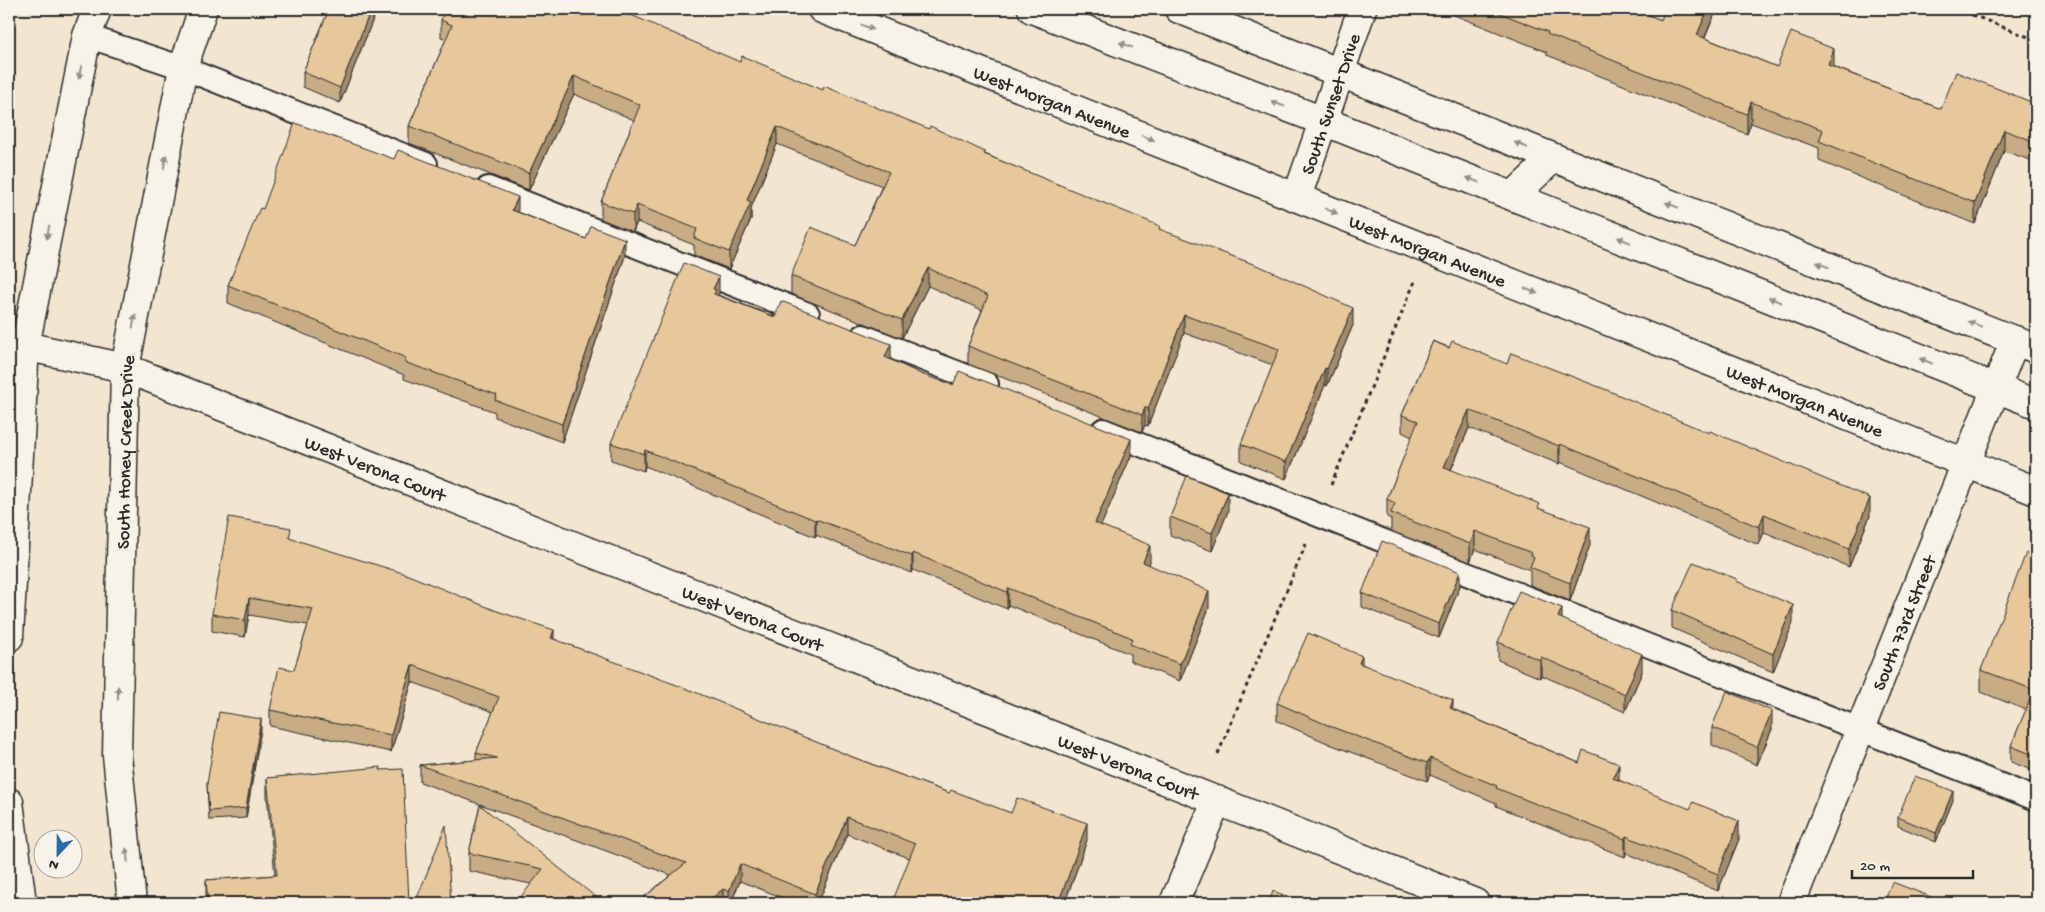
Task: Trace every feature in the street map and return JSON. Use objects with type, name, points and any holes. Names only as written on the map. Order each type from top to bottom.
[{"type":"street","points":[[9,637],[25,346],[87,36],[97,9]]},
{"type":"street","name":"South Honey Creek Drive","points":[[132,903],[117,755],[125,368],[183,68],[204,9]]},
{"type":"street","name":"West Morgan Avenue","points":[[822,9],[2036,491]]},
{"type":"street","points":[[1032,9],[1323,121],[2036,404]]},
{"type":"street","points":[[1179,9],[2026,344]]},
{"type":"street","name":"South Sunset Drive","points":[[1297,198],[1362,9]]},
{"type":"street","points":[[1513,196],[1553,158]]},
{"type":"street","name":"South 73rd Street","points":[[1791,903],[1996,388],[2026,344]]},
{"type":"street","name":"West Verona Court","points":[[25,346],[125,368],[1475,903]]},
{"type":"street","points":[[1174,903],[1217,800]]},
{"type":"street","points":[[9,802],[22,903]]},
{"type":"lane","points":[[87,36],[183,68],[1003,391]]},
{"type":"lane","points":[[1087,424],[2036,799]]},
{"type":"path","points":[[1956,9],[2036,40]]},
{"type":"building","points":[[329,9],[371,9],[340,88],[303,72]]},
{"type":"building","points":[[446,9],[617,9],[740,62],[742,56],[823,90],[824,86],[929,129],[930,126],[985,152],[984,154],[1160,226],[1159,229],[1264,268],[1353,308],[1327,369],[1325,368],[1286,462],[1241,444],[1279,349],[1184,315],[1148,409],[1145,407],[1142,415],[968,346],[988,296],[928,268],[902,320],[791,276],[811,227],[855,245],[889,172],[777,127],[747,200],[751,202],[729,252],[694,238],[697,229],[637,205],[633,214],[601,202],[640,105],[574,76],[529,173],[409,126],[452,25],[441,20]]},
{"type":"building","points":[[1490,9],[1634,9],[1661,20],[1665,9],[1708,9],[1697,35],[1777,67],[1791,32],[1834,49],[1828,65],[1941,109],[1956,72],[2036,104],[2036,142],[2004,130],[1975,203],[1819,141],[1823,130],[1751,102],[1747,114],[1547,34],[1548,32]]},
{"type":"building","points":[[295,123],[394,159],[398,150],[518,197],[512,210],[586,239],[591,226],[625,239],[562,424],[495,400],[497,395],[404,362],[406,358],[228,285],[260,208],[263,209]]},
{"type":"building","points":[[684,263],[719,277],[713,289],[716,290],[714,294],[775,317],[781,301],[891,344],[885,357],[921,374],[953,385],[959,371],[1131,439],[1095,523],[1150,545],[1143,562],[1209,591],[1180,664],[1130,644],[1132,638],[1008,588],[1007,592],[913,553],[912,556],[815,520],[645,450],[644,454],[611,443]]},
{"type":"building","points":[[1433,341],[1449,348],[1452,341],[1507,364],[1511,353],[1607,390],[1709,433],[1710,431],[1870,498],[1849,549],[1764,514],[1759,527],[1560,444],[1559,446],[1469,410],[1444,467],[1540,504],[1538,508],[1590,527],[1570,583],[1530,567],[1534,557],[1531,555],[1532,553],[1475,531],[1470,544],[1391,513],[1395,503],[1387,499],[1418,421],[1402,415]]},
{"type":"building","points":[[1187,476],[1228,493],[1212,533],[1170,517]]},
{"type":"building","points":[[229,517],[291,528],[289,538],[403,573],[497,611],[554,630],[551,638],[690,690],[855,758],[949,793],[951,790],[1011,813],[1017,798],[1087,823],[1058,903],[892,903],[915,844],[847,817],[815,894],[740,864],[729,891],[723,889],[706,903],[637,903],[686,863],[420,765],[497,758],[476,753],[499,697],[412,665],[391,735],[270,710],[279,667],[294,670],[313,609],[249,598],[245,620],[212,614]]},
{"type":"building","points":[[1382,541],[1460,572],[1439,624],[1362,593]]},
{"type":"building","points":[[2026,553],[2036,557],[2036,678],[2032,689],[1981,670]]},
{"type":"building","points":[[1693,562],[1737,579],[1736,581],[1793,605],[1773,654],[1672,610]]},
{"type":"building","points":[[1519,591],[1562,608],[1558,617],[1642,654],[1625,694],[1541,657],[1540,660],[1498,642]]},
{"type":"building","points":[[1308,633],[1362,656],[1359,663],[1453,700],[1450,708],[1579,763],[1583,750],[1619,764],[1613,778],[1690,809],[1693,802],[1739,821],[1718,874],[1626,836],[1625,839],[1496,788],[1497,786],[1430,758],[1427,763],[1332,727],[1277,703]]},
{"type":"building","points":[[1727,691],[1772,711],[1757,747],[1712,727]]},
{"type":"building","points":[[2031,697],[2036,699],[2036,756],[2011,746]]},
{"type":"building","points":[[219,712],[261,719],[246,808],[209,811],[207,784]]},
{"type":"building","points":[[381,767],[380,770],[403,769],[409,903],[208,903],[206,880],[277,875],[267,778]]},
{"type":"building","points":[[1915,776],[1953,791],[1936,833],[1898,817]]},
{"type":"building","points":[[480,805],[597,898],[593,903],[516,903],[543,869],[469,853]]},
{"type":"building","points":[[446,825],[451,903],[415,903]]},
{"type":"building","points":[[1892,882],[1947,903],[1884,903]]},
{"type":"building","points":[[1273,891],[1305,903],[1269,903]]}]
